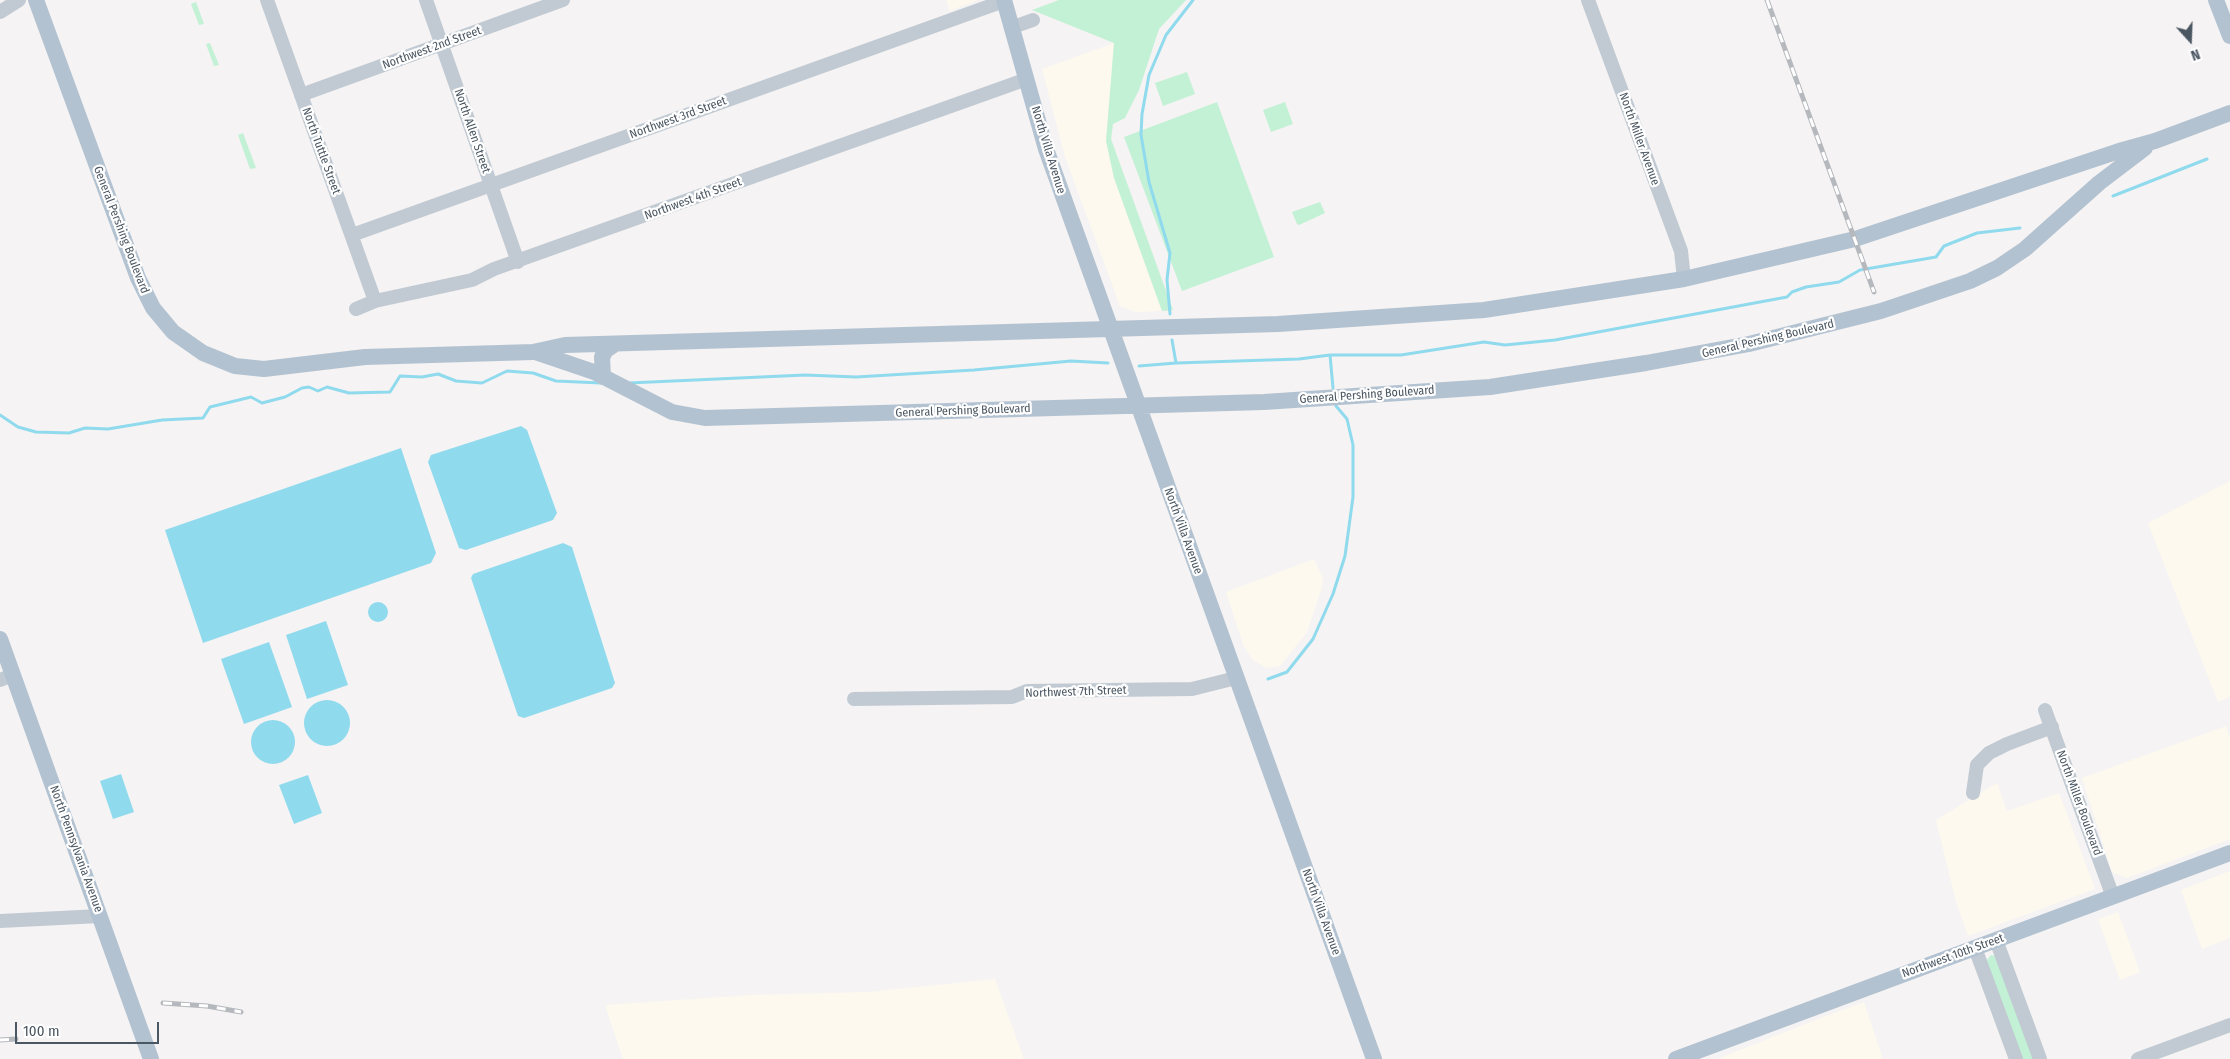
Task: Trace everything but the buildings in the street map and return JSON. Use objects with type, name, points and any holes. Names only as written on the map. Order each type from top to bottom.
[{"type":"main road","name":"General Pershing Boulevard","points":[[36,0],[144,293],[162,320],[188,344],[235,366],[264,369],[366,357],[533,352],[565,345],[1278,324],[1484,310],[1684,279],[1855,239],[2119,151],[2155,141],[2230,112]]},
{"type":"main road","points":[[2216,0],[2230,36]]},
{"type":"main road","name":"North Villa Avenue","points":[[1004,1],[1013,27],[1046,149],[1374,1059]]},
{"type":"main road","name":"General Pershing Boulevard","points":[[533,352],[583,367],[672,412],[705,418],[1264,402],[1490,387],[1699,354],[1819,328],[1913,302],[1970,281],[1997,268],[2025,249],[2099,182],[2155,141]]},
{"type":"main road","points":[[602,377],[602,357],[606,350],[615,344]]},
{"type":"main road","name":"North Pennsylvania Avenue","points":[[0,639],[7,678],[100,916],[151,1059]]},
{"type":"main road","name":"Northwest 10th Street","points":[[1680,1058],[2230,853]]},
{"type":"street","points":[[0,12],[19,0]]},
{"type":"street","name":"North Tuttle Street","points":[[267,0],[375,302]]},
{"type":"street","name":"North Allen Street","points":[[426,0],[518,262]]},
{"type":"street","name":"Northwest 2nd Street","points":[[301,95],[563,0]]},
{"type":"street","name":"North Miller Avenue","points":[[1588,0],[1681,252],[1684,279]]},
{"type":"street","name":"Northwest 3rd Street","points":[[352,235],[1004,1]]},
{"type":"street","points":[[1013,27],[1033,20]]},
{"type":"street","name":"Northwest 4th Street","points":[[356,308],[472,280],[494,270],[1027,78]]},
{"type":"street","name":"Northwest 7th Street","points":[[854,699],[1012,696],[1027,691],[1192,689],[1236,678]]},
{"type":"street","name":"North Miller Boulevard","points":[[2045,710],[2112,897]]},
{"type":"street","points":[[1973,793],[1977,765],[1989,753],[2052,727]]},
{"type":"street","points":[[0,920],[100,916]]},
{"type":"street","points":[[1996,940],[2040,1059]]},
{"type":"street","points":[[1975,948],[2016,1059]]},
{"type":"street","points":[[2138,1059],[2230,1025]]},
{"type":"shaded area","points":[[946,0],[977,0],[950,11]]},
{"type":"shaded area","points":[[1114,43],[1106,141],[1114,178],[1162,311],[1135,312],[1120,306],[1065,157],[1042,69]]},
{"type":"shaded area","points":[[2230,481],[2230,697],[2218,702],[2148,523]]},
{"type":"shaded area","points":[[1314,559],[1323,578],[1307,632],[1280,666],[1266,668],[1253,660],[1244,647],[1226,592]]},
{"type":"shaded area","points":[[2226,726],[2230,737],[2230,839],[2127,878],[2112,872],[2082,778]]},
{"type":"shaded area","points":[[1997,783],[2007,811],[2059,793],[2095,889],[1968,936],[1956,902],[1936,820]]},
{"type":"shaded area","points":[[2230,871],[2230,938],[2202,949],[2181,890]]},
{"type":"shaded area","points":[[2118,912],[2140,972],[2120,980],[2098,919]]},
{"type":"shaded area","points":[[995,979],[1024,1059],[623,1059],[605,1005],[752,995],[868,992]]},
{"type":"shaded area","points":[[1864,1002],[1883,1059],[1717,1059],[1821,1018]]},
{"type":"green space","points":[[1059,0],[1186,0],[1159,29],[1139,90],[1125,118],[1113,124],[1111,139],[1173,310],[1162,311],[1114,178],[1106,141],[1114,43],[1032,10]]},
{"type":"green space","points":[[196,2],[204,24],[199,25],[191,4]]},
{"type":"green space","points":[[210,43],[219,65],[214,66],[206,44]]},
{"type":"green space","points":[[1187,72],[1195,94],[1163,106],[1155,83]]},
{"type":"green space","points":[[1217,102],[1274,257],[1182,291],[1124,137]]},
{"type":"green space","points":[[1285,102],[1293,124],[1271,132],[1263,110]]},
{"type":"green space","points":[[243,133],[256,168],[250,169],[238,135]]},
{"type":"green space","points":[[1320,202],[1325,213],[1299,225],[1297,224],[1292,212]]},
{"type":"green space","points":[[1991,955],[1996,956],[2034,1059],[2021,1059],[1986,961]]},
{"type":"water","points":[[521,426],[527,430],[557,513],[553,520],[466,550],[459,548],[428,462],[431,455]]},
{"type":"water","points":[[401,448],[436,553],[431,563],[203,643],[165,530]]},
{"type":"water","points":[[563,543],[572,547],[615,683],[612,688],[524,718],[518,716],[471,578],[473,574]]},
{"type":"water","points":[[378,602],[385,605],[388,612],[385,619],[378,622],[371,619],[368,612],[371,605]]},
{"type":"water","points":[[326,621],[348,685],[307,699],[286,635]]},
{"type":"water","points":[[269,642],[292,707],[244,724],[221,659]]},
{"type":"water","points":[[327,700],[340,704],[346,710],[350,723],[346,736],[340,742],[327,746],[314,742],[308,736],[304,723],[308,710],[314,704]]},
{"type":"water","points":[[273,720],[285,724],[291,730],[295,742],[291,754],[285,760],[273,764],[261,760],[255,754],[251,742],[255,730],[261,724]]},
{"type":"water","points":[[121,774],[134,812],[113,819],[100,781]]},
{"type":"water","points":[[308,775],[322,813],[294,824],[279,785]]},
{"type":"waterway","points":[[1170,314],[1167,280],[1170,253],[1149,182],[1141,135],[1142,114],[1149,75],[1166,35],[1193,0]]},
{"type":"waterway","points":[[2113,196],[2207,159]]},
{"type":"waterway","points":[[1139,366],[1299,359],[1330,355],[1401,355],[1484,342],[1505,345],[1555,340],[1787,297],[1792,292],[1806,287],[1839,282],[1860,270],[1936,257],[1944,246],[1977,233],[2020,228]]},
{"type":"waterway","points":[[1172,340],[1176,363]]},
{"type":"waterway","points":[[1330,355],[1333,388]]},
{"type":"waterway","points":[[629,383],[805,375],[856,377],[974,370],[1071,361],[1108,363]]},
{"type":"waterway","points":[[0,415],[18,427],[36,432],[69,433],[85,428],[108,429],[162,420],[203,418],[210,407],[251,397],[262,403],[285,397],[302,388],[309,387],[318,391],[327,387],[349,393],[390,392],[400,376],[422,377],[438,374],[456,381],[482,383],[507,371],[533,373],[556,381],[601,383]]},
{"type":"waterway","points":[[1268,679],[1287,672],[1313,639],[1333,594],[1345,556],[1353,497],[1353,445],[1347,419],[1336,406]]},
{"type":"railway","points":[[1767,0],[1874,292]]},
{"type":"railway","points":[[163,1003],[207,1006],[241,1012]]},
{"type":"railway","points":[[0,1040],[16,1039]]}]
